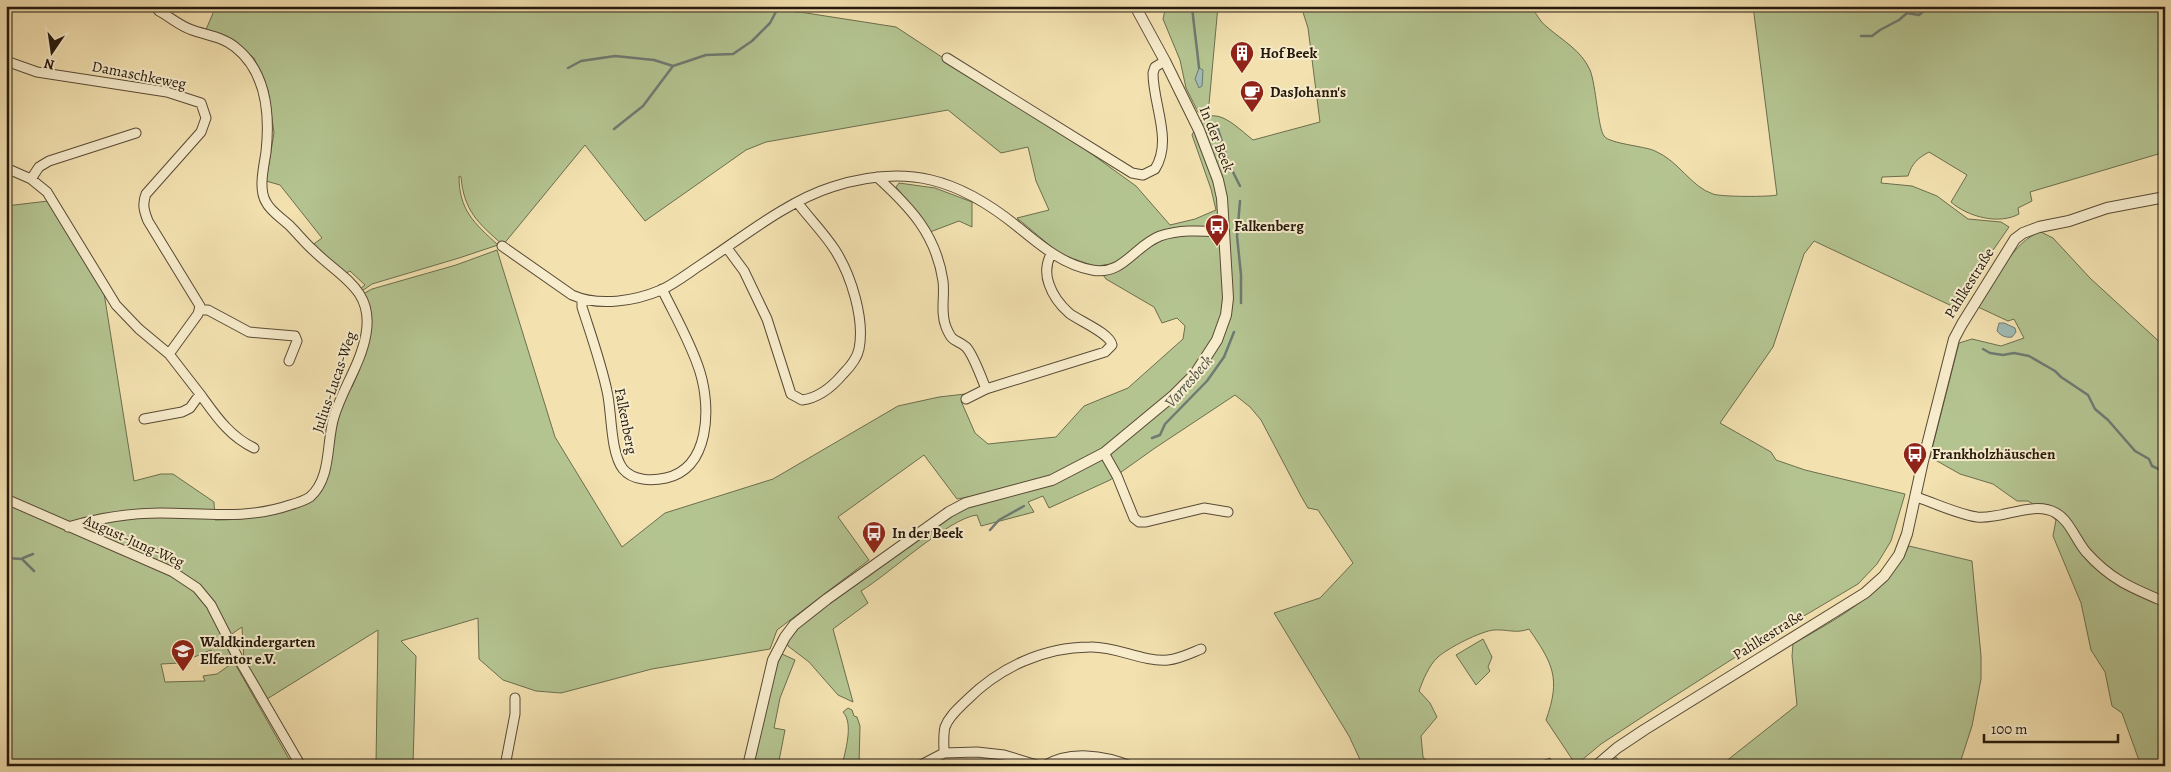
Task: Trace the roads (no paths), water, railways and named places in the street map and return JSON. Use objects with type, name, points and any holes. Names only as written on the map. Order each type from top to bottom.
[{"type":"street","name":"Julius-Lucas-Weg","points":[[68,526],[103,517],[131,515],[249,514],[282,508],[308,498],[323,476],[333,418],[360,354],[366,334],[365,305],[354,286],[313,251],[272,210],[264,199],[263,178],[269,124],[263,89],[254,68],[235,47],[226,41],[190,29],[159,11],[155,6]]},
{"type":"street","name":"In der Beek","points":[[748,766],[773,660],[785,637],[794,625],[835,593],[949,512],[966,503],[1052,480],[1104,453],[1186,383],[1214,346],[1224,321],[1228,298],[1222,198],[1213,162],[1166,61],[1135,6]]},
{"type":"street","points":[[947,58],[1132,174],[1143,175],[1155,170],[1161,155],[1163,134],[1153,73],[1155,67],[1166,61]]},
{"type":"street","name":"Damaschkeweg","points":[[6,61],[37,72],[167,92],[201,103],[206,118],[201,132],[146,194],[143,201],[148,221],[198,300],[199,310]]},
{"type":"street","points":[[31,179],[39,167],[49,161],[136,133]]},
{"type":"street","points":[[6,168],[31,179],[46,192],[116,305],[139,329],[169,354],[224,427],[241,442],[254,448]]},
{"type":"street","points":[[502,246],[572,295],[594,301],[626,299],[662,289],[797,202],[830,188],[877,176],[917,177],[952,185],[964,190],[996,209],[1051,254],[1094,271],[1109,270],[1125,263],[1149,242],[1159,237],[1184,231],[1224,232]]},
{"type":"street","points":[[877,176],[913,211],[926,232],[941,267],[944,290],[943,318],[952,340],[967,348],[986,389]]},
{"type":"street","name":"Pahlkestraße","points":[[1596,766],[1617,748],[1644,730],[1865,592],[1884,576],[1899,555],[1907,534],[1954,339],[2015,239],[2023,233],[2038,227],[2107,208],[2165,197]]},
{"type":"street","points":[[727,248],[744,271],[767,319],[791,394],[796,399],[802,400],[819,395],[838,380],[855,359],[860,343],[858,312],[854,292],[836,251],[797,202]]},
{"type":"street","points":[[966,399],[986,389],[1105,352],[1112,346],[1109,338],[1068,312],[1054,297],[1046,270],[1051,254]]},
{"type":"street","name":"Falkenberg","points":[[582,299],[582,307],[607,392],[615,448],[620,463],[632,476],[648,480],[658,480],[679,474],[692,464],[701,446],[706,408],[700,373],[662,289]]},
{"type":"street","points":[[169,354],[199,310],[208,310],[249,332],[296,336],[297,340],[288,361]]},
{"type":"street","points":[[144,419],[182,412],[190,408],[200,394]]},
{"type":"street","points":[[1104,453],[1117,476],[1134,518],[1139,522],[1204,508],[1228,512]]},
{"type":"street","points":[[1916,497],[1978,517],[2039,509],[2054,512],[2061,516],[2085,551],[2119,582],[2165,602]]},
{"type":"street","name":"August-Jung-Weg","points":[[6,499],[174,572],[202,593],[216,614],[236,656],[301,766]]},
{"type":"street","points":[[944,754],[945,727],[952,715],[976,691],[999,674],[1024,660],[1048,652],[1088,646],[1110,648],[1156,659],[1170,660],[1201,649]]},
{"type":"street","points":[[505,766],[515,714],[515,698]]},
{"type":"street","points":[[919,766],[944,754],[994,753],[1040,766]]},
{"type":"street","points":[[1044,766],[1052,761],[1078,756],[1118,760],[1131,766]]},
{"type":"water","points":[[1199,68],[1203,70],[1202,86],[1199,88],[1195,79]]},
{"type":"water","points":[[1999,323],[2015,328],[2016,332],[2012,337],[2002,335],[1997,331]]},
{"type":"waterway","points":[[568,68],[581,61],[615,56],[654,60],[673,66],[706,55],[733,54],[752,41],[770,23],[779,6]]},
{"type":"waterway","name":"Varresbeck","points":[[1192,6],[1199,68]]},
{"type":"waterway","points":[[1861,36],[1872,36],[1907,13],[1919,15],[1930,6]]},
{"type":"waterway","points":[[614,129],[643,106],[673,66]]},
{"type":"waterway","name":"Varresbeck","points":[[1216,123],[1229,164],[1240,186]]},
{"type":"waterway","name":"Varresbeck","points":[[1240,201],[1237,236],[1241,275],[1241,303]]},
{"type":"waterway","name":"Varresbeck","points":[[1152,438],[1160,435],[1165,424],[1207,381],[1224,357],[1234,332]]},
{"type":"waterway","points":[[1983,349],[1990,353],[2003,355],[2014,353],[2029,356],[2055,371],[2088,395],[2095,409],[2108,420],[2135,451],[2149,459],[2152,466],[2165,472]]},
{"type":"waterway","name":"Varresbeck","points":[[990,530],[999,520],[1024,506]]},
{"type":"waterway","points":[[23,558],[33,554]]},
{"type":"waterway","points":[[6,558],[22,559],[34,571]]},
{"type":"place","name":"Hof Beek","points":[[1242,74]]},
{"type":"place","name":"DasJohann's","points":[[1252,113]]},
{"type":"place","name":"Falkenberg","points":[[1217,247]]},
{"type":"place","name":"Frankholzhäuschen","points":[[1915,475]]},
{"type":"place","name":"In der Beek","points":[[874,554]]},
{"type":"place","name":"Waldkindergarten Elfentor e.V.","points":[[183,672]]}]
